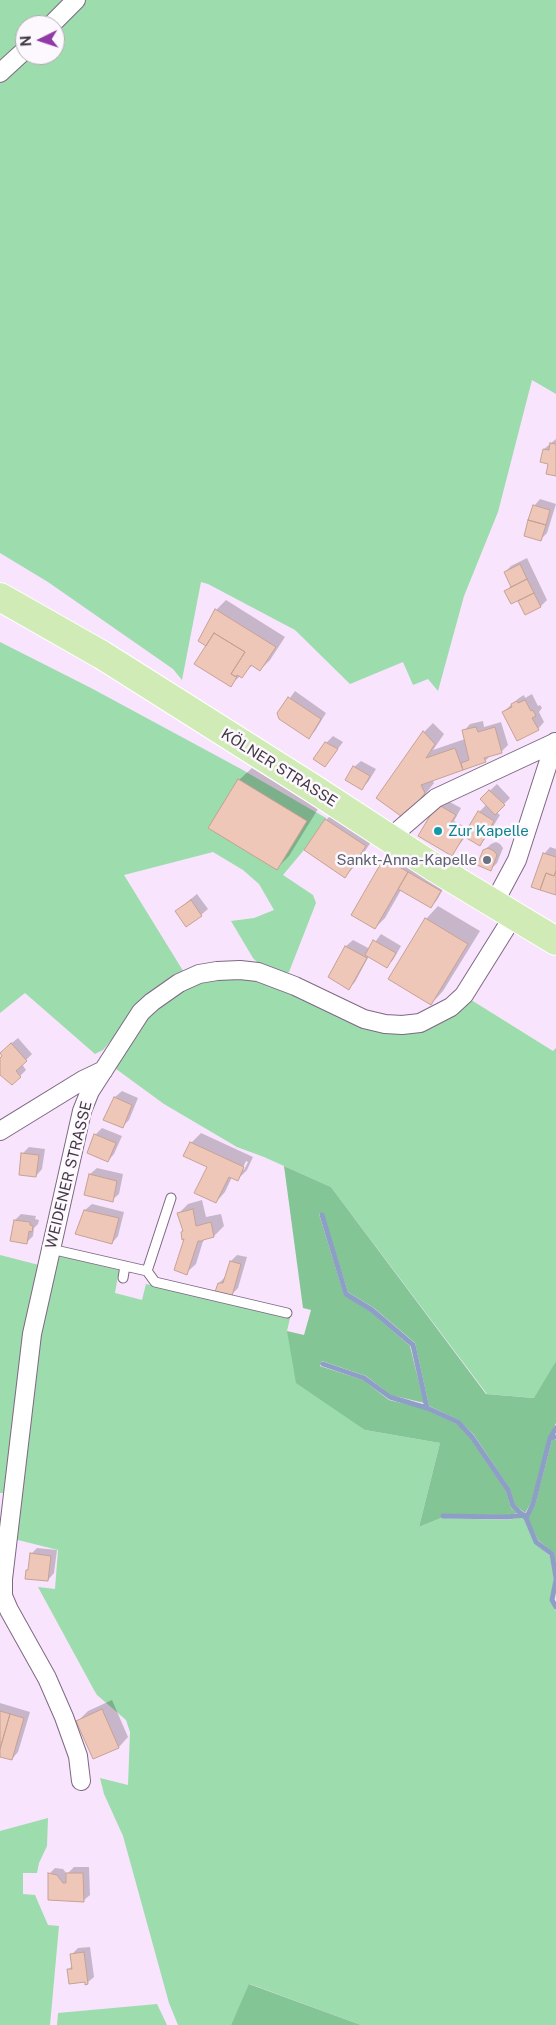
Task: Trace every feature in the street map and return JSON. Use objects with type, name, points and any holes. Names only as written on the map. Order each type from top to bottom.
[{"type":"main road","name":"KÖLNER STRASSE","points":[[0,597],[102,655],[435,868],[556,941]]},
{"type":"street","points":[[61,15],[76,0]]},
{"type":"street","points":[[0,73],[15,59]]},
{"type":"street","name":"WEIDENER STRASSE","points":[[393,841],[400,830],[436,798],[556,742]]},
{"type":"street","name":"WEIDENER STRASSE","points":[[81,1781],[78,1756],[64,1717],[47,1678],[3,1596],[2,1579],[32,1334],[82,1111],[90,1091],[141,1012],[179,982],[200,974],[240,970],[258,972],[294,986],[364,1019],[385,1024],[402,1025],[420,1022],[450,1007],[464,995],[504,909],[506,883],[520,852],[556,742]]},
{"type":"street","points":[[0,1130],[82,1080],[104,1070]]},
{"type":"lane","points":[[147,1271],[171,1198]]},
{"type":"lane","points":[[51,1249],[147,1271],[155,1282],[287,1313]]},
{"type":"lane","points":[[123,1278],[125,1266]]},
{"type":"green space","points":[[0,0],[71,0],[55,15],[15,15],[15,54],[0,68]]},
{"type":"green space","points":[[82,0],[556,0],[556,394],[532,380],[498,512],[464,596],[438,691],[428,679],[413,685],[403,662],[350,684],[295,630],[201,582],[182,680],[173,669],[48,582],[0,553],[0,78],[15,64],[65,65],[65,16]]},
{"type":"green space","points":[[0,642],[91,688],[241,769],[326,818],[304,850],[283,875],[313,895],[316,903],[289,972],[285,974],[261,966],[253,958],[231,921],[254,918],[274,910],[259,884],[243,870],[213,852],[124,875],[185,974],[136,1010],[103,1050],[95,1054],[25,993],[0,1013]]},
{"type":"green space","points":[[255,977],[383,1029],[468,998],[553,1051],[556,1048],[556,1361],[535,1398],[487,1394],[331,1187],[237,1147],[164,1104],[112,1066],[146,1015],[200,979]]},
{"type":"green space","points":[[284,1166],[331,1187],[486,1394],[534,1398],[556,1361],[556,1423],[549,1437],[531,1503],[525,1513],[515,1505],[510,1489],[474,1435],[459,1420],[429,1406],[415,1343],[374,1308],[348,1292],[323,1213],[319,1214],[344,1295],[371,1312],[410,1346],[424,1403],[391,1395],[366,1376],[322,1361],[320,1366],[363,1380],[389,1400],[422,1408],[457,1424],[470,1438],[506,1491],[511,1508],[518,1513],[507,1515],[441,1514],[441,1518],[419,1527],[440,1443],[365,1430],[296,1383],[287,1331],[304,1335],[311,1310],[303,1308]]},
{"type":"green space","points":[[0,1255],[39,1265],[8,1493],[0,1493]]},
{"type":"green space","points":[[56,1255],[119,1270],[115,1293],[142,1300],[146,1284],[290,1318],[287,1331],[365,1430],[440,1443],[419,1527],[441,1518],[507,1520],[523,1517],[534,1543],[550,1556],[554,1579],[550,1601],[556,1611],[556,2025],[361,2025],[250,1984],[231,2025],[178,2025],[169,2003],[123,1836],[104,1794],[100,1778],[128,1785],[130,1732],[126,1720],[97,1695],[38,1587],[55,1589],[58,1550],[14,1539],[40,1337]]},
{"type":"green space","points":[[552,1440],[556,1440],[556,1565],[554,1553],[538,1540],[528,1518],[535,1505]]},
{"type":"green space","points":[[48,1818],[47,1846],[39,1863],[37,1873],[23,1873],[23,1894],[35,1895],[48,1925],[59,1926],[50,2025],[0,2025],[0,1831]]},
{"type":"green space","points":[[249,1984],[361,2025],[231,2025]]},
{"type":"green space","points":[[157,2004],[167,2025],[57,2025],[58,2013]]},
{"type":"building","points":[[550,443],[556,444],[556,476],[546,474],[548,464],[540,462],[543,449],[549,450]]},
{"type":"building","points":[[533,505],[550,510],[546,525],[528,520]]},
{"type":"building","points":[[528,520],[546,525],[541,541],[524,536]]},
{"type":"building","points":[[520,564],[527,579],[511,587],[504,572]]},
{"type":"building","points":[[527,579],[534,593],[511,604],[504,591]]},
{"type":"building","points":[[534,593],[541,607],[525,615],[518,601]]},
{"type":"building","points":[[215,609],[276,647],[260,671],[251,665],[242,678],[237,675],[236,677],[231,674],[245,652],[214,633],[206,646],[198,641]]},
{"type":"building","points":[[214,633],[245,652],[231,674],[237,677],[231,687],[194,664]]},
{"type":"building","points":[[288,697],[321,719],[309,739],[279,719],[277,713]]},
{"type":"building","points":[[525,700],[536,716],[532,718],[539,730],[517,741],[502,712],[512,707],[511,704]]},
{"type":"building","points":[[476,727],[478,732],[495,727],[502,753],[484,758],[486,762],[463,770],[461,763],[469,760],[462,730]]},
{"type":"building","points":[[423,731],[435,744],[426,758],[455,748],[463,770],[421,785],[425,793],[405,819],[376,798]]},
{"type":"building","points":[[325,742],[338,749],[325,767],[313,759]]},
{"type":"building","points":[[353,766],[370,776],[362,790],[345,780]]},
{"type":"building","points":[[238,779],[307,821],[277,870],[208,828]]},
{"type":"building","points":[[489,790],[505,805],[495,815],[480,799]]},
{"type":"building","name":"Zur Kapelle","points":[[439,805],[456,815],[448,827],[464,836],[452,856],[418,836],[434,809]]},
{"type":"building","points":[[478,811],[494,821],[480,846],[463,836]]},
{"type":"building","points":[[325,819],[366,846],[345,878],[304,850]]},
{"type":"building","name":"Sankt-Anna-Kapelle","points":[[488,848],[497,855],[491,871],[477,865],[483,850]]},
{"type":"building","points":[[543,853],[556,857],[556,871],[554,876],[546,873],[540,890],[531,887]]},
{"type":"building","points":[[384,858],[408,872],[375,929],[351,915]]},
{"type":"building","points":[[556,871],[556,895],[540,890],[546,873],[554,876]]},
{"type":"building","points":[[408,872],[441,891],[431,908],[398,889]]},
{"type":"building","points":[[191,900],[202,916],[186,927],[175,911]]},
{"type":"building","points":[[425,918],[468,944],[431,1005],[388,979]]},
{"type":"building","points":[[373,940],[396,953],[387,968],[365,955]]},
{"type":"building","points":[[345,946],[367,958],[349,990],[328,977]]},
{"type":"building","points":[[11,1043],[27,1061],[16,1071],[21,1077],[12,1085],[0,1075],[0,1058],[2,1056],[0,1053]]},
{"type":"building","points":[[114,1097],[132,1105],[123,1128],[103,1120]]},
{"type":"building","points":[[94,1134],[116,1143],[108,1162],[87,1153]]},
{"type":"building","points":[[190,1142],[244,1167],[238,1181],[229,1177],[216,1203],[194,1193],[207,1167],[183,1156]]},
{"type":"building","points":[[21,1153],[39,1155],[36,1177],[19,1175]]},
{"type":"building","points":[[89,1174],[117,1181],[113,1202],[84,1195]]},
{"type":"building","points":[[193,1209],[196,1226],[211,1222],[214,1237],[198,1241],[187,1275],[174,1270],[184,1239],[182,1240],[181,1232],[183,1231],[177,1213]]},
{"type":"building","points":[[84,1210],[119,1218],[112,1244],[75,1234]]},
{"type":"building","points":[[14,1220],[30,1222],[30,1225],[33,1226],[32,1232],[29,1231],[27,1244],[10,1241]]},
{"type":"building","points":[[230,1261],[241,1264],[232,1296],[215,1292],[218,1283],[223,1283]]},
{"type":"building","points":[[30,1553],[51,1556],[48,1581],[25,1579]]},
{"type":"building","points":[[102,1709],[119,1748],[93,1759],[76,1721]]},
{"type":"building","points":[[0,1711],[10,1714],[0,1749]]},
{"type":"building","points":[[10,1714],[24,1718],[12,1760],[0,1757],[0,1749]]},
{"type":"building","points":[[48,1873],[57,1875],[63,1883],[66,1883],[66,1873],[83,1873],[84,1902],[48,1900]]},
{"type":"building","points":[[84,1952],[88,1984],[85,1985],[85,1982],[69,1984],[67,1969],[72,1969],[70,1954]]},
{"type":"waterway","points":[[322,1215],[346,1294],[372,1310],[413,1345],[427,1408],[458,1422],[472,1437],[508,1490],[513,1506],[526,1518],[536,1542],[552,1554],[556,1578]]},
{"type":"waterway","points":[[323,1364],[364,1378],[390,1397],[427,1408]]},
{"type":"waterway","points":[[550,1438],[556,1428]]},
{"type":"waterway","points":[[526,1518],[533,1504],[550,1438],[556,1437]]},
{"type":"waterway","points":[[443,1516],[507,1517],[524,1515]]},
{"type":"waterway","points":[[556,1580],[552,1600],[556,1607]]},
{"type":"place","name":"Zur Kapelle","points":[[438,831]]},
{"type":"place","name":"Sankt-Anna-Kapelle","points":[[487,860]]}]
